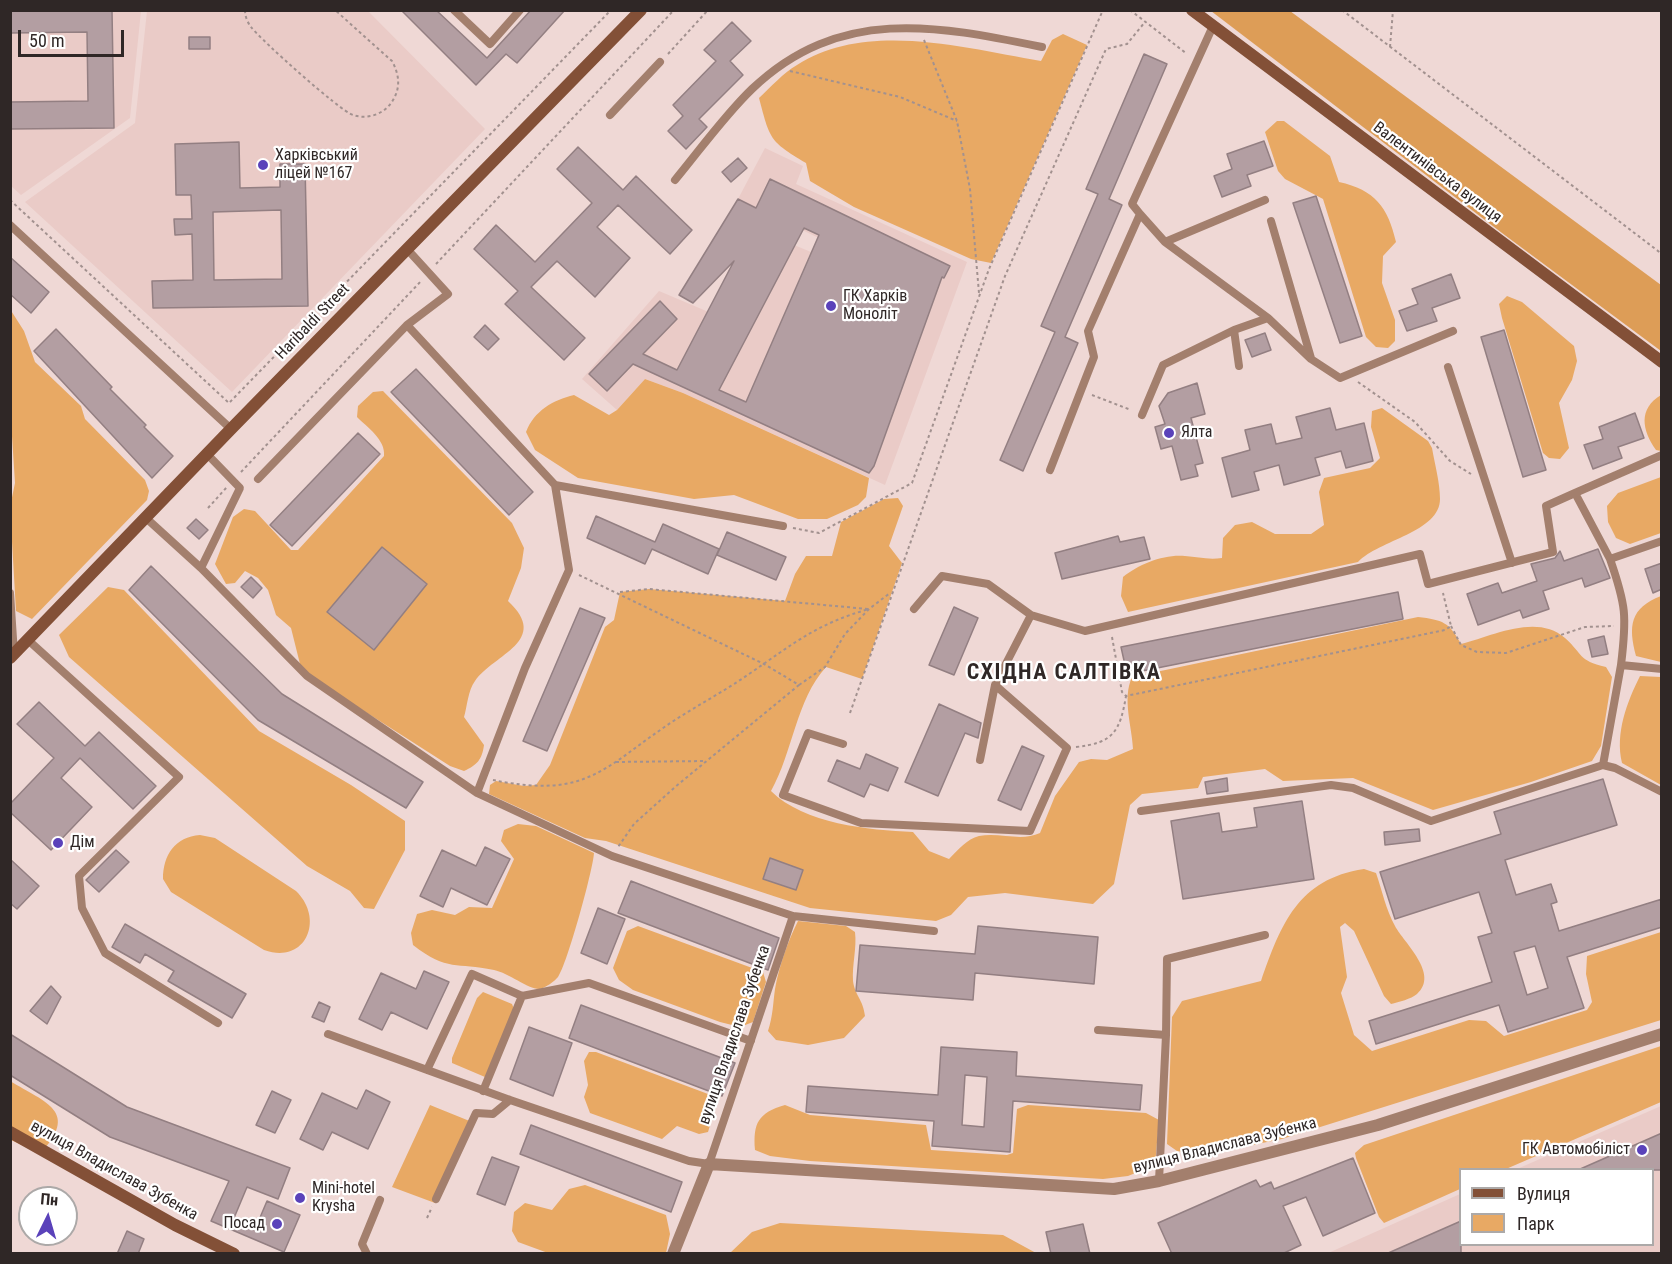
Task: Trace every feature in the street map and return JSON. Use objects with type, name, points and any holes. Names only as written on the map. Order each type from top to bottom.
[{"type":"street","name":"Haribaldi Street","points":[[12,656],[641,10]]},
{"type":"street","name":"Валентинівська вулиця","points":[[1192,10],[1662,362]]},
{"type":"street","name":"вулиця Владислава Зубенка","points":[[673,1254],[710,1164],[1114,1189],[1159,1181],[1378,1125],[1662,1034]]},
{"type":"street","name":"вулиця Владислава Зубенка","points":[[10,1132],[175,1225],[234,1254]]},
{"type":"lane","points":[[454,10],[490,44],[520,10]]},
{"type":"lane","points":[[1213,26],[1132,204],[1165,242],[1268,318],[1311,359],[1340,378],[1453,331]]},
{"type":"lane","points":[[675,180],[752,90],[777,69],[837,36],[873,30],[920,29],[982,34],[1042,47]]},
{"type":"lane","points":[[610,115],[660,62]]},
{"type":"lane","points":[[1165,242],[1265,200]]},
{"type":"lane","points":[[1050,470],[1094,357],[1088,331],[1140,214]]},
{"type":"lane","points":[[1271,221],[1311,359]]},
{"type":"lane","points":[[10,225],[231,429]]},
{"type":"lane","points":[[258,479],[407,325],[448,294],[407,249]]},
{"type":"lane","points":[[1142,415],[1163,365],[1234,330],[1268,318]]},
{"type":"lane","points":[[407,325],[555,485],[568,570],[525,668],[477,793]]},
{"type":"lane","points":[[1234,330],[1239,366]]},
{"type":"lane","points":[[1448,367],[1512,563]]},
{"type":"lane","points":[[201,568],[240,488],[207,454]]},
{"type":"lane","points":[[914,609],[942,576],[988,584],[1031,615],[1085,631],[1420,554],[1428,584],[1553,552],[1546,506],[1662,455]]},
{"type":"lane","points":[[555,485],[783,526]]},
{"type":"lane","points":[[1575,493],[1610,559],[1625,602],[1626,626],[1621,664],[1603,765]]},
{"type":"lane","points":[[146,518],[201,568],[307,676],[477,793],[612,856],[793,916],[934,931]]},
{"type":"lane","points":[[1610,559],[1662,541]]},
{"type":"lane","points":[[10,593],[12,656]]},
{"type":"lane","points":[[980,760],[995,685],[1031,615]]},
{"type":"lane","points":[[28,640],[179,777],[79,876],[82,908],[105,953],[218,1023]]},
{"type":"lane","points":[[1621,664],[1662,669]]},
{"type":"lane","points":[[843,744],[808,733],[783,795],[861,823],[1030,831],[1067,748],[995,685]]},
{"type":"lane","points":[[1141,811],[1331,785],[1353,788],[1431,820],[1603,765],[1615,768],[1662,792]]},
{"type":"lane","name":"вулиця Владислава Зубенка","points":[[710,1164],[793,916]]},
{"type":"lane","points":[[1159,1181],[1167,959],[1265,935]]},
{"type":"lane","points":[[427,1070],[472,974],[522,996],[589,983],[751,1041]]},
{"type":"lane","points":[[483,1091],[522,996]]},
{"type":"lane","points":[[1098,1030],[1166,1035]]},
{"type":"lane","points":[[328,1034],[483,1091],[689,1161],[710,1164]]},
{"type":"lane","points":[[436,1199],[476,1113],[493,1114],[510,1100]]},
{"type":"lane","points":[[368,1254],[362,1244],[380,1200]]},
{"type":"path","points":[[245,10],[254,31],[339,107],[356,116],[375,115],[395,99],[399,82],[396,69],[392,61],[335,10]]},
{"type":"path","points":[[10,200],[229,403],[611,10]]},
{"type":"path","points":[[208,508],[674,10]]},
{"type":"path","points":[[660,62],[708,10]]},
{"type":"path","points":[[783,526],[819,533],[912,483],[979,296],[1103,10]]},
{"type":"path","points":[[1130,10],[1197,61]]},
{"type":"path","points":[[1342,10],[1662,255]]},
{"type":"path","points":[[1390,47],[1393,10]]},
{"type":"path","points":[[850,713],[1005,276],[1106,49],[1127,44],[1145,22]]},
{"type":"path","points":[[920,29],[957,121],[970,189],[979,296]]},
{"type":"path","points":[[777,69],[900,97],[957,121]]},
{"type":"path","points":[[1348,375],[1415,423],[1450,461],[1488,485]]},
{"type":"path","points":[[1081,390],[1142,415]]},
{"type":"path","points":[[568,570],[620,592],[764,663],[799,685]]},
{"type":"path","points":[[1440,581],[1451,626],[1461,645],[1478,652],[1506,653],[1585,627],[1626,626]]},
{"type":"path","points":[[620,592],[649,589],[869,609]]},
{"type":"path","points":[[612,856],[634,824],[706,761],[799,685],[825,667],[845,634],[869,609],[892,591]]},
{"type":"path","points":[[483,778],[524,786],[574,782],[616,762],[807,633],[843,616],[869,609]]},
{"type":"path","points":[[1110,625],[1122,692],[1126,696]]},
{"type":"path","points":[[1126,696],[1445,630],[1451,626]]},
{"type":"path","points":[[1067,748],[1099,745],[1114,733],[1126,696]]},
{"type":"path","points":[[616,762],[706,761]]},
{"type":"shaded area","points":[[11,11],[141,11],[130,118],[21,195],[11,186]]},
{"type":"shaded area","name":"Харківський ліцей №167","points":[[147,11],[368,11],[485,129],[232,392],[25,202],[135,123]]},
{"type":"shaded area","points":[[1211,11],[1290,11],[1661,285],[1661,351],[1502,233]]},
{"type":"shaded area","points":[[765,148],[803,166],[796,184],[967,262],[885,485],[683,393],[645,379],[617,410],[582,379],[659,291],[718,316],[760,231],[811,252],[750,393],[829,426],[887,271],[738,199]]},
{"type":"shaded area","points":[[1661,1106],[1661,1253],[1326,1254],[1459,1194],[1459,1246],[1654,1246],[1654,1168],[1519,1168]]},
{"type":"green space","points":[[1063,34],[1087,45],[991,263],[971,259],[854,207],[810,181],[806,163],[773,138],[759,98],[797,65],[824,51],[854,44],[917,41],[1041,61],[1052,40]]},
{"type":"green space","points":[[1277,121],[1284,121],[1330,156],[1339,182],[1371,195],[1389,219],[1396,242],[1383,256],[1382,283],[1395,320],[1395,341],[1388,348],[1376,347],[1366,337],[1323,199],[1285,179],[1278,171],[1265,132]]},
{"type":"green space","points":[[1507,296],[1522,302],[1574,346],[1577,361],[1572,380],[1559,403],[1569,448],[1560,459],[1549,458],[1543,453],[1502,318],[1499,304]]},
{"type":"green space","points":[[10,309],[24,331],[35,362],[81,406],[85,419],[145,480],[149,491],[147,500],[32,619],[16,611],[10,507],[15,483],[10,405]]},
{"type":"green space","points":[[645,379],[683,393],[869,478],[866,497],[858,505],[827,519],[798,519],[734,495],[694,499],[578,478],[535,450],[526,432],[534,418],[545,408],[574,395],[609,415],[617,410]]},
{"type":"green space","points":[[383,391],[512,523],[524,548],[521,568],[508,601],[520,615],[524,627],[515,646],[484,671],[471,689],[464,717],[484,745],[478,761],[464,771],[450,766],[314,679],[300,664],[291,628],[276,615],[268,590],[258,578],[245,571],[235,583],[226,584],[215,564],[233,517],[244,509],[255,511],[291,550],[298,550],[384,456],[379,439],[357,417],[358,406],[373,392]]},
{"type":"green space","points":[[1661,395],[1662,451],[1656,450],[1645,428],[1646,413]]},
{"type":"green space","points":[[1382,408],[1428,441],[1432,448],[1440,499],[1437,510],[1430,520],[1420,528],[1368,554],[1358,562],[1128,612],[1121,596],[1123,577],[1144,564],[1160,558],[1177,556],[1222,558],[1223,538],[1235,525],[1252,522],[1275,534],[1311,534],[1324,525],[1319,492],[1324,478],[1370,468],[1380,458],[1371,427],[1372,411]]},
{"type":"green space","points":[[1661,477],[1661,533],[1630,544],[1616,538],[1608,522],[1607,506],[1618,493]]},
{"type":"green space","points":[[898,498],[903,506],[889,546],[902,563],[862,679],[826,667],[816,680],[801,710],[785,760],[771,791],[801,811],[819,818],[857,827],[913,832],[929,851],[949,859],[975,837],[1033,836],[1040,833],[1055,796],[1079,762],[1091,759],[1107,760],[1133,749],[1128,703],[1132,677],[1418,617],[1444,623],[1453,631],[1461,644],[1500,632],[1528,627],[1541,627],[1565,638],[1585,659],[1606,667],[1612,677],[1601,746],[1592,761],[1531,782],[1433,810],[1353,778],[1283,781],[1265,769],[1203,777],[1198,788],[1142,794],[1130,805],[1114,884],[1093,904],[1005,893],[968,897],[951,915],[936,921],[810,908],[606,841],[585,838],[489,794],[490,785],[496,781],[524,786],[536,785],[550,765],[605,627],[614,620],[620,592],[649,589],[785,601],[795,574],[806,556],[832,556],[841,522],[884,499]]},
{"type":"green space","points":[[108,587],[124,590],[259,731],[351,785],[405,821],[405,850],[374,909],[364,908],[350,891],[307,866],[69,657],[59,635]]},
{"type":"green space","points":[[1661,596],[1661,662],[1636,656],[1632,627],[1637,612]]},
{"type":"green space","points":[[1640,676],[1661,677],[1661,785],[1622,763],[1621,729]]},
{"type":"green space","points":[[518,824],[536,826],[594,853],[579,917],[562,969],[555,980],[540,989],[530,987],[494,970],[444,963],[413,945],[411,933],[417,914],[432,910],[455,915],[469,907],[492,908],[514,859],[501,841],[504,830]]},
{"type":"green space","points":[[191,836],[215,838],[296,891],[305,902],[310,926],[307,937],[300,945],[291,951],[279,953],[264,950],[171,892],[163,879],[168,855],[177,843]]},
{"type":"green space","points":[[1364,869],[1376,873],[1392,920],[1418,959],[1425,977],[1423,986],[1417,994],[1391,1004],[1384,996],[1354,931],[1345,923],[1340,927],[1347,977],[1341,993],[1354,1035],[1372,1051],[1469,1020],[1486,1021],[1504,1036],[1587,1010],[1592,1002],[1586,974],[1587,956],[1661,932],[1661,1020],[1282,1139],[1202,1155],[1177,1151],[1167,1144],[1172,1017],[1182,1001],[1261,981],[1276,941],[1295,907],[1323,883],[1341,874]]},
{"type":"green space","points":[[798,921],[846,926],[855,932],[853,981],[865,1016],[844,1038],[808,1045],[776,1040],[768,1031],[779,971]]},
{"type":"green space","points":[[638,926],[763,972],[766,982],[753,1022],[740,1027],[720,1022],[633,990],[619,980],[613,968],[627,931]]},
{"type":"green space","points":[[483,992],[512,1004],[514,1009],[485,1077],[452,1063],[477,998]]},
{"type":"green space","points":[[1661,1046],[1661,1102],[1508,1168],[1459,1168],[1459,1189],[1384,1223],[1379,1217],[1356,1158],[1355,1153],[1364,1145]]},
{"type":"green space","points":[[589,1052],[596,1052],[716,1097],[717,1103],[708,1132],[699,1134],[677,1126],[662,1139],[590,1113],[584,1097],[588,1085],[584,1061]]},
{"type":"green space","points":[[10,1081],[46,1102],[58,1118],[52,1139],[40,1154],[11,1140]]},
{"type":"green space","points":[[430,1105],[472,1122],[435,1203],[392,1187]]},
{"type":"green space","points":[[785,1105],[810,1115],[926,1125],[931,1150],[1007,1155],[1013,1153],[1017,1109],[1028,1105],[1146,1113],[1159,1120],[1155,1165],[1128,1176],[1103,1179],[810,1161],[770,1156],[755,1150],[755,1133],[759,1120],[769,1112]]},
{"type":"green space","points":[[585,1185],[666,1215],[670,1234],[666,1253],[548,1253],[518,1242],[512,1231],[514,1212],[525,1203],[552,1210],[569,1189]]},
{"type":"green space","points":[[780,1223],[1003,1235],[1036,1253],[730,1253],[752,1232]]},
{"type":"building","points":[[10,10],[112,10],[114,128],[10,129],[10,102],[88,101],[87,32],[10,33]]},
{"type":"building","points":[[401,10],[436,10],[487,58],[531,10],[565,10],[517,63],[506,54],[476,85]]},
{"type":"building","points":[[732,22],[751,41],[730,61],[743,75],[699,119],[707,127],[686,149],[668,131],[683,116],[673,105],[716,61],[704,50]]},
{"type":"building","points":[[189,37],[210,37],[210,49],[189,49]]},
{"type":"building","points":[[1144,54],[1167,64],[1109,199],[1122,205],[1065,337],[1078,343],[1023,471],[1000,460],[1055,332],[1041,326],[1098,194],[1086,189]]},
{"type":"building","points":[[1264,141],[1273,166],[1247,175],[1251,186],[1222,197],[1214,176],[1232,169],[1227,154]]},
{"type":"building","points":[[239,142],[240,188],[280,187],[280,164],[305,164],[308,306],[153,308],[152,281],[193,280],[192,234],[175,235],[174,219],[192,219],[191,195],[176,195],[175,144]],"holes":[[[281,210],[282,279],[214,280],[213,212]]]},
{"type":"building","points":[[578,147],[623,190],[636,176],[692,230],[670,254],[618,205],[597,227],[630,258],[595,297],[557,261],[531,287],[585,338],[564,360],[505,304],[518,291],[474,249],[496,225],[535,262],[592,203],[557,169]]},
{"type":"building","points":[[738,158],[747,168],[731,182],[722,172]]},
{"type":"building","points":[[770,179],[950,266],[944,278],[942,277],[874,466],[869,473],[633,364],[607,391],[589,374],[660,301],[677,319],[643,354],[677,370],[734,261],[693,303],[679,295],[738,199],[756,208]],"holes":[[[804,228],[819,235],[746,402],[719,390]]]},
{"type":"building","points":[[1316,196],[1362,336],[1340,343],[1293,203]]},
{"type":"building","points":[[10,257],[49,292],[31,313],[10,294]]},
{"type":"building","points":[[1451,274],[1460,298],[1432,308],[1437,321],[1407,331],[1399,311],[1418,304],[1412,289]]},
{"type":"building","points":[[485,325],[499,339],[488,350],[474,337]]},
{"type":"building","points":[[56,329],[112,387],[110,389],[173,456],[152,478],[34,351]]},
{"type":"building","points":[[1504,330],[1546,470],[1523,477],[1481,337]]},
{"type":"building","points":[[1265,333],[1271,350],[1252,357],[1245,340]]},
{"type":"building","points":[[416,369],[533,492],[509,515],[391,392]]},
{"type":"building","name":"Ялта","points":[[1197,383],[1205,414],[1191,418],[1203,463],[1195,465],[1198,476],[1181,480],[1172,446],[1161,449],[1155,427],[1165,424],[1159,406],[1168,393]]},
{"type":"building","points":[[1330,408],[1336,430],[1364,423],[1373,461],[1346,468],[1341,451],[1315,458],[1320,475],[1284,485],[1279,465],[1254,472],[1259,490],[1232,497],[1222,458],[1250,450],[1245,430],[1271,424],[1276,444],[1302,438],[1296,417]]},
{"type":"building","points":[[1635,413],[1644,438],[1618,447],[1622,458],[1593,469],[1584,445],[1603,439],[1599,427]]},
{"type":"building","points":[[358,433],[380,454],[292,546],[270,525]]},
{"type":"building","points":[[596,516],[655,542],[663,524],[719,549],[708,574],[652,549],[645,564],[587,538]]},
{"type":"building","points":[[196,519],[208,530],[199,539],[187,528]]},
{"type":"building","points":[[727,532],[786,557],[776,580],[717,555]]},
{"type":"building","points":[[1118,536],[1120,542],[1144,537],[1150,559],[1062,579],[1055,553]]},
{"type":"building","points":[[382,547],[427,584],[374,650],[327,612]]},
{"type":"building","points":[[1598,549],[1610,578],[1585,587],[1582,578],[1543,591],[1549,609],[1523,618],[1520,610],[1478,625],[1467,594],[1498,583],[1502,593],[1537,581],[1531,564],[1555,558],[1560,551],[1564,561]]},
{"type":"building","points":[[1662,563],[1662,589],[1653,593],[1645,569]]},
{"type":"building","points":[[151,566],[282,694],[423,782],[406,808],[258,720],[129,590]]},
{"type":"building","points":[[251,577],[262,588],[253,598],[241,587]]},
{"type":"building","points":[[1398,592],[1403,619],[1127,674],[1121,647]]},
{"type":"building","points":[[954,607],[978,618],[954,675],[929,665]]},
{"type":"building","points":[[580,608],[605,618],[547,751],[523,741]]},
{"type":"building","points":[[1604,636],[1608,654],[1592,657],[1588,640]]},
{"type":"building","points":[[39,702],[85,746],[99,732],[156,786],[133,809],[80,758],[61,778],[92,807],[51,850],[10,812],[10,804],[54,758],[17,724]]},
{"type":"building","points":[[939,704],[981,723],[978,738],[965,733],[938,796],[905,782]]},
{"type":"building","points":[[1022,746],[1044,756],[1021,810],[998,800]]},
{"type":"building","points":[[866,754],[898,768],[888,791],[870,784],[864,797],[828,781],[837,760],[860,769]]},
{"type":"building","points":[[1227,778],[1228,791],[1207,794],[1205,782]]},
{"type":"building","points":[[1603,779],[1617,825],[1505,860],[1516,895],[1551,884],[1557,902],[1551,904],[1559,931],[1662,899],[1662,927],[1567,957],[1584,1008],[1508,1032],[1499,1005],[1376,1044],[1369,1021],[1492,982],[1478,937],[1492,933],[1479,892],[1395,919],[1380,872],[1501,834],[1494,812]],"holes":[[[1535,946],[1548,988],[1527,995],[1514,952]]]},
{"type":"building","points":[[1302,801],[1314,879],[1183,899],[1171,821],[1219,813],[1222,832],[1257,827],[1254,808]]},
{"type":"building","points":[[1419,829],[1420,841],[1385,845],[1384,832]]},
{"type":"building","points":[[485,847],[510,859],[487,905],[451,888],[443,907],[420,896],[442,850],[476,866]]},
{"type":"building","points":[[116,850],[129,862],[99,892],[86,880]]},
{"type":"building","points":[[770,858],[803,870],[796,890],[763,879]]},
{"type":"building","points":[[10,859],[39,886],[17,909],[10,903]]},
{"type":"building","points":[[631,881],[779,938],[768,970],[618,913]]},
{"type":"building","points":[[598,908],[625,919],[607,964],[581,953]]},
{"type":"building","points":[[125,924],[246,994],[232,1018],[168,981],[174,971],[145,954],[140,963],[112,947]]},
{"type":"building","points":[[978,926],[1098,937],[1094,984],[975,973],[973,1000],[856,991],[860,945],[975,954]]},
{"type":"building","points":[[424,971],[449,982],[427,1029],[391,1012],[382,1030],[359,1019],[381,973],[416,989]]},
{"type":"building","points":[[51,986],[61,997],[47,1024],[30,1011]]},
{"type":"building","points":[[319,1002],[330,1007],[324,1022],[312,1017]]},
{"type":"building","points":[[581,1005],[735,1063],[722,1096],[569,1038]]},
{"type":"building","points":[[529,1027],[572,1043],[553,1096],[510,1079]]},
{"type":"building","points":[[10,1034],[127,1107],[290,1168],[278,1199],[247,1187],[234,1218],[256,1227],[267,1201],[300,1215],[284,1252],[211,1221],[229,1181],[110,1137],[10,1075]]},
{"type":"building","points":[[941,1047],[1017,1052],[1016,1076],[1142,1085],[1140,1110],[1013,1101],[1010,1152],[932,1146],[934,1121],[806,1112],[808,1086],[938,1095]],"holes":[[[965,1075],[987,1077],[984,1127],[962,1125]]]},
{"type":"building","points":[[366,1090],[390,1102],[368,1149],[332,1132],[323,1150],[300,1139],[322,1093],[357,1109]]},
{"type":"building","points":[[272,1091],[291,1100],[275,1133],[256,1125]]},
{"type":"building","points":[[531,1125],[682,1182],[671,1212],[520,1154]]},
{"type":"building","name":"ГК Автомобіліст","points":[[1662,1133],[1662,1170],[1583,1168]]},
{"type":"building","points":[[492,1157],[519,1167],[505,1205],[477,1194]]},
{"type":"building","points":[[1353,1158],[1375,1213],[1323,1236],[1306,1197],[1283,1206],[1301,1245],[1282,1254],[1172,1254],[1158,1223],[1256,1180],[1260,1187],[1271,1182],[1274,1189]]},
{"type":"building","points":[[1459,1222],[1461,1254],[1386,1254]]},
{"type":"building","points":[[1083,1224],[1090,1254],[1051,1254],[1046,1232]]},
{"type":"building","points":[[127,1231],[144,1239],[138,1254],[117,1254]]},
{"type":"place","name":"Харківський ліцей №167","points":[[263,165]]},
{"type":"place","name":"ГК Харків Моноліт","points":[[831,306]]},
{"type":"place","name":"Ялта","points":[[1169,433]]},
{"type":"place","name":"Дім","points":[[58,843]]},
{"type":"place","name":"ГК Автомобіліст","points":[[1642,1150]]},
{"type":"place","name":"Mini-hotel Krysha","points":[[300,1198]]},
{"type":"place","name":"Посад","points":[[277,1224]]},
{"type":"district","name":"СХІДНА САЛТІВКА","points":[[1064,673]]}]
